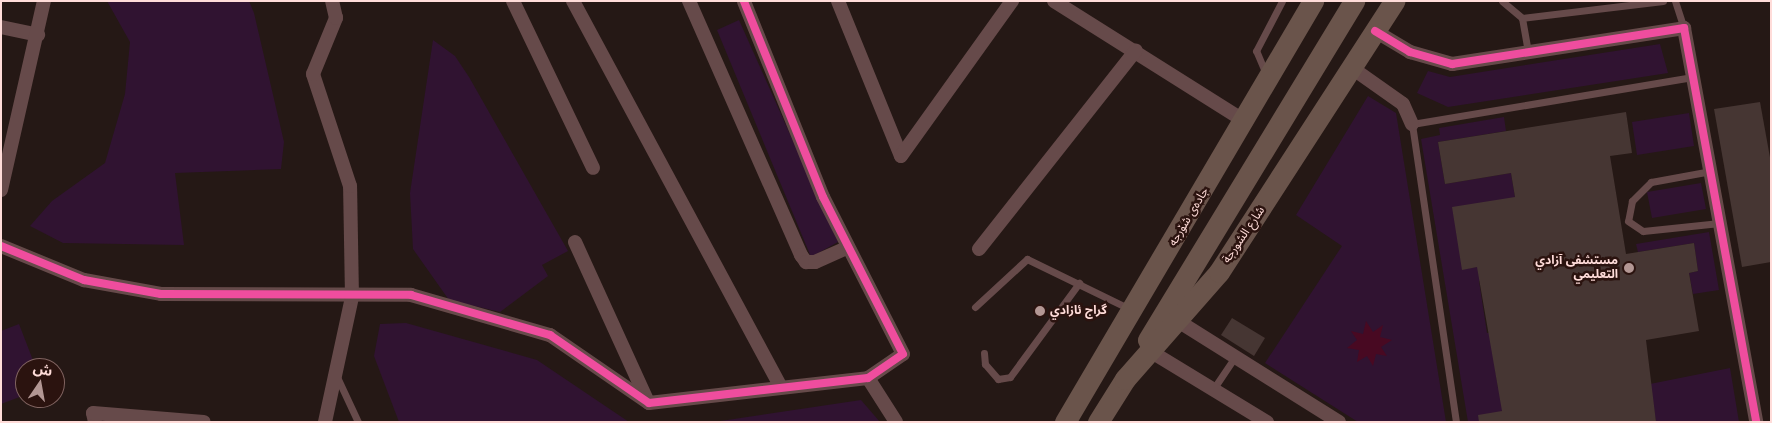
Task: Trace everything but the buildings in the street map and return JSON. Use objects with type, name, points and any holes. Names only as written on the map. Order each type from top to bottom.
[{"type":"main road","points":[[1125,378],[1354,1]]},
{"type":"main road","points":[[1374,33],[1385,1]]},
{"type":"main road","points":[[1374,33],[1394,1]]},
{"type":"main road","name":"جادەی شۆرجە","points":[[1065,422],[1246,122],[1310,3]]},
{"type":"main road","name":"شارع الشورجة","points":[[1098,422],[1125,378],[1178,321],[1255,220],[1374,33]]},
{"type":"street","points":[[1,190],[38,35],[44,1]]},
{"type":"street","points":[[324,422],[352,297],[350,186],[313,74],[336,18],[332,1]]},
{"type":"street","points":[[513,1],[593,168]]},
{"type":"street","points":[[573,1],[780,386]]},
{"type":"street","points":[[689,1],[801,255],[806,262],[815,262],[848,247]]},
{"type":"street","points":[[1,246],[84,280],[161,294],[352,297],[411,295],[550,335],[649,403],[780,386],[868,378],[903,354],[823,197],[744,1]]},
{"type":"street","points":[[838,1],[901,156],[1012,1]]},
{"type":"street","points":[[1054,1],[1136,50],[1246,122]]},
{"type":"street","points":[[1,27],[38,35]]},
{"type":"street","points":[[1374,33],[1410,52],[1452,64],[1684,28],[1756,422]]},
{"type":"street","points":[[979,249],[1136,50]]},
{"type":"street","points":[[1352,68],[1404,104],[1412,124]]},
{"type":"street","points":[[575,242],[649,403]]},
{"type":"street","points":[[1178,321],[1234,358],[1339,422]]},
{"type":"street","points":[[1150,352],[1214,388],[1267,422]]},
{"type":"street","points":[[868,378],[896,422]]},
{"type":"street","points":[[95,422],[93,413],[204,422]]},
{"type":"lane","points":[[1269,79],[1256,51],[1282,1]]},
{"type":"lane","points":[[1502,1],[1522,18],[1528,52]]},
{"type":"lane","points":[[1522,18],[1663,1]]},
{"type":"lane","points":[[1674,1],[1684,28]]},
{"type":"lane","points":[[1456,422],[1412,124],[1694,77]]},
{"type":"lane","points":[[1710,171],[1651,182],[1632,201],[1628,221],[1643,231],[1720,223]]},
{"type":"lane","points":[[975,307],[1027,259],[1133,310]]},
{"type":"lane","points":[[984,353],[985,364],[998,379],[1010,377],[1080,283]]},
{"type":"lane","points":[[1214,388],[1234,358]]},
{"type":"lane","points":[[334,372],[358,422]]},
{"type":"shaded area","points":[[107,1],[249,1],[254,13],[284,142],[281,169],[175,173],[184,245],[63,243],[30,226],[52,201],[105,163],[125,94],[130,42]]},
{"type":"shaded area","points":[[739,20],[838,242],[811,257],[717,30]]},
{"type":"shaded area","points":[[433,40],[455,56],[469,77],[568,251],[542,265],[548,276],[500,312],[449,300],[413,249],[410,193]]},
{"type":"shaded area","points":[[1660,44],[1668,73],[1448,107],[1417,93],[1428,71],[1450,77]]},
{"type":"shaded area","points":[[1368,96],[1396,113],[1446,422],[1358,422],[1265,363],[1342,246],[1296,215]]},
{"type":"shaded area","points":[[1689,113],[1694,146],[1637,155],[1632,122]]},
{"type":"shaded area","points":[[1504,117],[1506,131],[1438,142],[1445,184],[1511,173],[1515,197],[1463,269],[1515,261],[1529,273],[1479,281],[1487,333],[1543,324],[1493,353],[1498,388],[1557,402],[1501,411],[1503,422],[1468,422],[1421,139],[1440,135],[1439,128]]},
{"type":"shaded area","points":[[1701,183],[1706,209],[1652,218],[1647,192]]},
{"type":"shaded area","points":[[1709,232],[1719,290],[1693,294],[1689,273],[1698,271],[1694,243],[1638,252],[1636,244]]},
{"type":"shaded area","points":[[1366,321],[1373,332],[1383,325],[1380,337],[1392,340],[1381,347],[1387,356],[1376,354],[1373,366],[1367,356],[1357,362],[1359,350],[1347,348],[1357,340],[1351,331],[1363,334]]},
{"type":"shaded area","points":[[406,323],[537,360],[629,422],[399,422],[374,356],[380,324]]},
{"type":"shaded area","points":[[19,324],[32,358],[15,358],[15,399],[1,404],[1,331]]},
{"type":"shaded area","points":[[1730,368],[1739,422],[1656,422],[1650,384]]},
{"type":"shaded area","points":[[861,400],[880,422],[714,422]]},
{"type":"cycle path","points":[[1,246],[84,280],[161,294],[411,295],[550,335],[649,403],[868,378],[903,354],[823,197],[744,1]]},
{"type":"cycle path","points":[[1375,31],[1410,52],[1452,64],[1684,28],[1756,422]]},
{"type":"place","name":"مستشفى آزادي التعليمي","points":[[1629,268]]},
{"type":"place","name":"گراج ئازادي","points":[[1040,311]]}]
